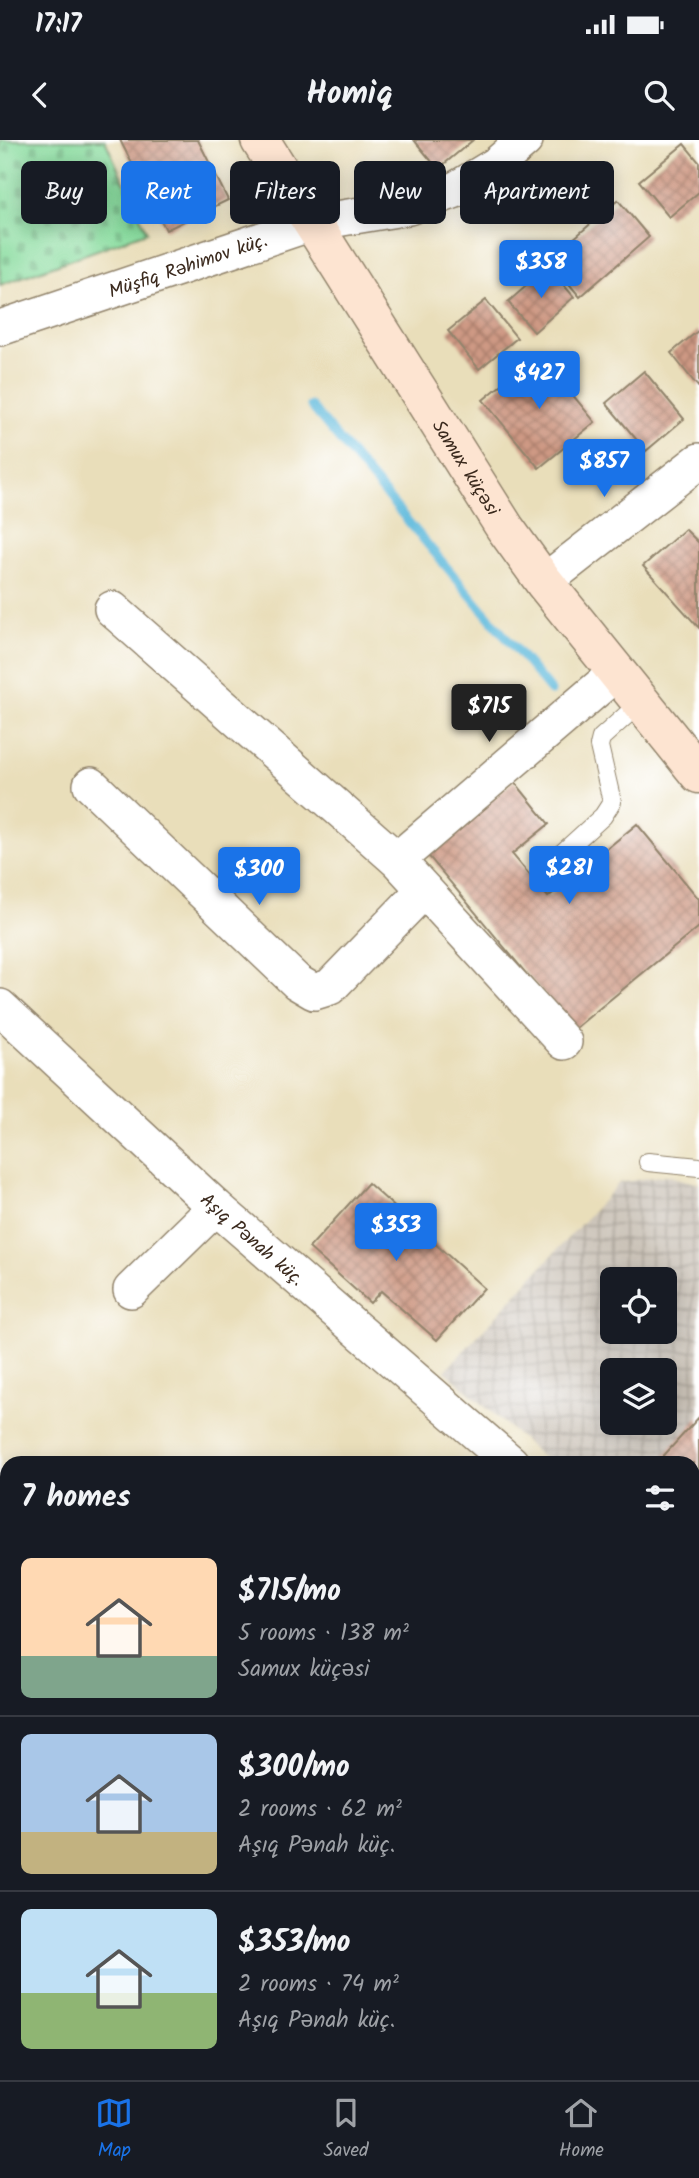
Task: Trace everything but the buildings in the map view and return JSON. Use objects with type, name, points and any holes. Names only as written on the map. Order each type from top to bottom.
[{"type":"main road","name":"Samux küçəsi","points":[[313,224],[505,528],[544,582],[699,774]]},
{"type":"street","name":"Müşfiq Rəhimov küç.","points":[[340,218],[409,207],[453,191],[496,164],[525,140]]},
{"type":"street","name":"Müşfiq Rəhimov küç.","points":[[0,328],[309,224]]},
{"type":"street","points":[[544,582],[699,461]]},
{"type":"street","points":[[112,609],[397,860],[564,1042]]},
{"type":"street","points":[[397,860],[617,672]]},
{"type":"street","points":[[91,785],[297,982],[314,992],[330,987],[424,890]]},
{"type":"street","name":"Aşıq Pənah küç.","points":[[0,1007],[216,1207],[502,1456]]},
{"type":"street","points":[[131,1290],[216,1207]]},
{"type":"lane","points":[[558,857],[603,816],[611,803],[599,746],[601,738],[641,702]]},
{"type":"lane","points":[[648,1162],[699,1167]]},
{"type":"shaded area","points":[[666,1175],[699,1184],[699,1456],[541,1456],[445,1371],[619,1183]]},
{"type":"green space","points":[[0,140],[105,140],[121,175],[121,224],[143,224],[147,232],[0,285]]},
{"type":"waterway","points":[[311,406],[551,691]]}]
